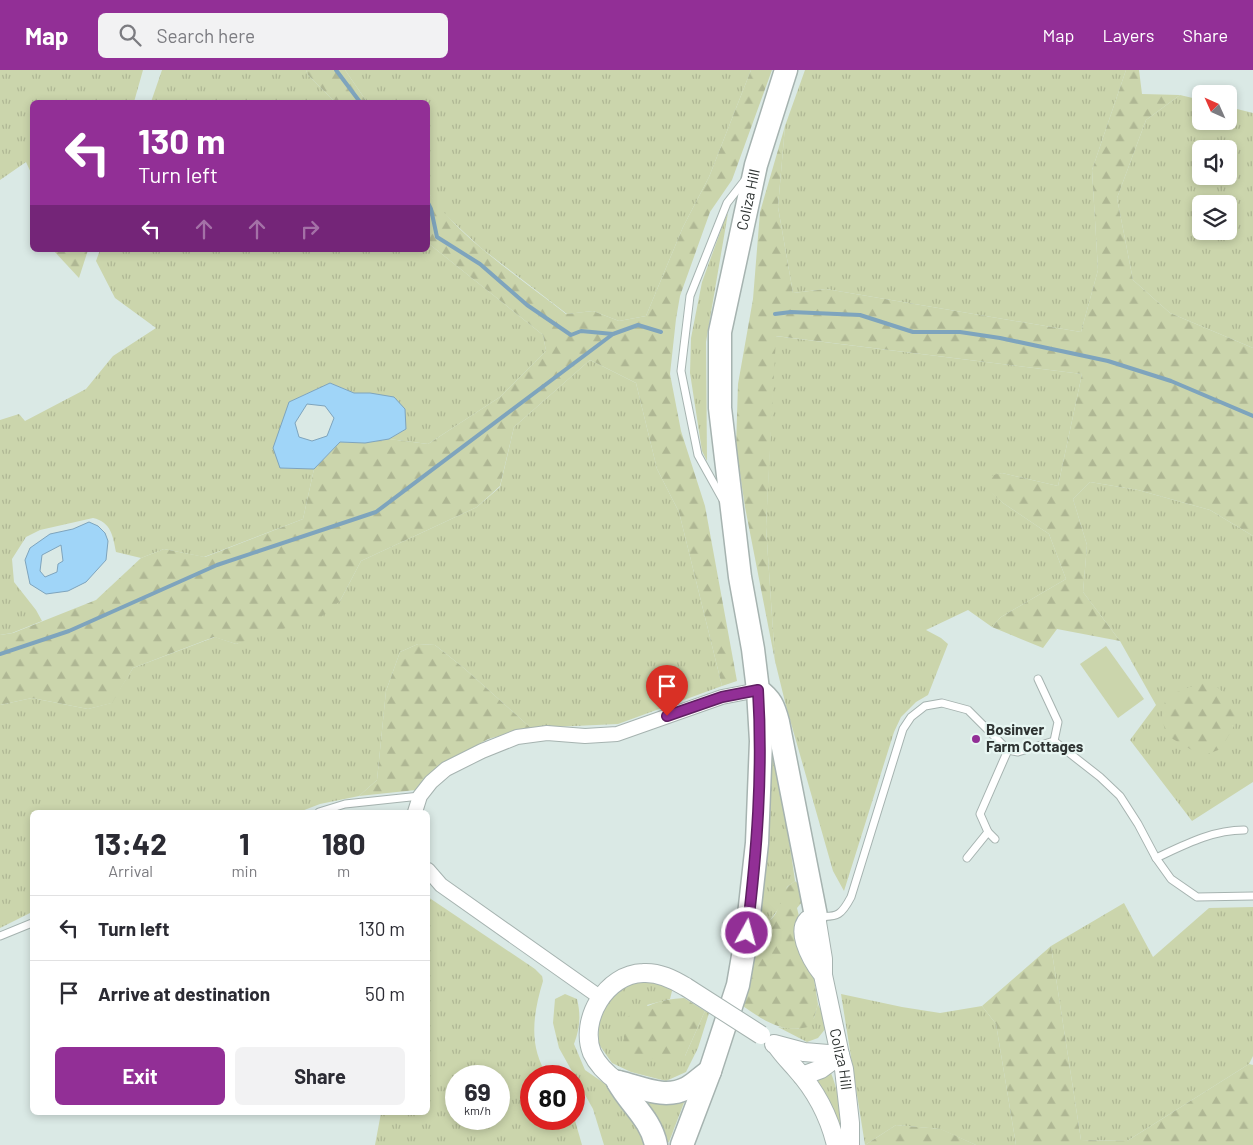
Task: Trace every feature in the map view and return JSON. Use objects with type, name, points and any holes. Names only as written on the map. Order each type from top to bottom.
[{"type":"highway","name":"Coliza Hill","points":[[682,1145],[710,1071],[738,985],[753,885],[760,796],[761,741],[758,690],[754,655],[740,577],[720,408],[720,332],[756,165],[786,70]]},
{"type":"highway","points":[[758,690],[767,696],[773,705],[778,722],[816,916]]},
{"type":"highway","points":[[618,1082],[666,1094],[688,1087],[710,1071]]},
{"type":"highway","points":[[618,1082],[643,1116],[652,1131],[656,1145]]},
{"type":"street","points":[[416,810],[420,796],[431,782],[446,769],[482,751],[518,737],[547,733],[585,736],[617,734],[722,697],[758,690]]},
{"type":"street","points":[[430,872],[441,885],[601,998]]},
{"type":"street","name":"Coliza Hill","points":[[816,916],[806,920],[802,930],[814,964],[823,975],[844,1069],[850,1123],[850,1145]]},
{"type":"street","points":[[618,1082],[597,1063],[589,1042],[593,1012],[607,990],[621,980],[634,974],[659,974],[686,987],[776,1045],[813,1090],[826,1113],[836,1145]]},
{"type":"street","points":[[776,1045],[804,1052],[840,1055]]},
{"type":"street","points":[[799,1072],[804,1052]]},
{"type":"street","points":[[799,1072],[821,1069],[840,1055]]},
{"type":"lane","points":[[733,518],[698,455],[681,371],[690,296],[727,203],[756,165]]},
{"type":"lane","points":[[1038,679],[1058,722],[1054,742]]},
{"type":"lane","points":[[816,916],[828,917],[838,915],[846,906],[903,729],[911,717],[925,706],[942,703],[968,710],[1008,750],[1018,752],[1054,742]]},
{"type":"lane","points":[[1054,742],[1100,777],[1120,796],[1138,824],[1156,858],[1171,879],[1197,896],[1253,896]]},
{"type":"lane","points":[[995,839],[988,832],[980,814],[1008,750]]},
{"type":"lane","points":[[325,810],[345,804],[420,796]]},
{"type":"lane","points":[[1156,858],[1201,838],[1227,830],[1244,830]]},
{"type":"lane","points":[[967,858],[988,832]]},
{"type":"lane","points":[[0,936],[30,924]]},
{"type":"green space","points":[[0,70],[143,70],[135,100],[30,100],[30,171],[26,162],[0,180]]},
{"type":"green space","points":[[162,70],[306,70],[308,75],[333,100],[152,100]]},
{"type":"green space","points":[[306,70],[345,70],[366,100],[333,100],[308,75]]},
{"type":"green space","points":[[345,70],[751,70],[709,177],[683,227],[646,316],[619,321],[593,311],[567,314],[481,248],[439,209],[430,195],[430,100],[366,100]]},
{"type":"green space","points":[[751,70],[772,70],[732,180],[710,212],[680,296],[670,374],[681,431],[705,506],[737,681],[722,686],[679,512],[657,469],[636,383],[590,360],[514,427],[500,486],[477,507],[361,561],[340,601],[321,617],[236,644],[214,637],[133,668],[112,703],[88,709],[32,698],[0,705],[0,635],[13,633],[96,600],[141,558],[164,549],[205,557],[303,519],[314,469],[340,442],[365,443],[389,439],[428,444],[500,397],[546,351],[543,335],[430,245],[430,195],[441,209],[474,242],[566,314],[593,311],[619,321],[646,316],[683,227],[709,177]]},
{"type":"green space","points":[[805,70],[1126,70],[1092,170],[1098,270],[1081,332],[826,289],[793,293],[778,207],[785,126]]},
{"type":"green space","points":[[1126,70],[1139,70],[1142,94],[1180,95],[1146,120],[1117,198],[1133,280],[1170,313],[1253,348],[1253,536],[1210,510],[1138,490],[1090,482],[1073,499],[1087,545],[1083,592],[1120,641],[1057,629],[1043,648],[992,627],[1001,617],[1066,579],[1049,534],[1003,503],[989,491],[990,476],[1002,473],[1058,486],[1082,374],[776,336],[766,527],[775,661],[745,507],[736,447],[738,384],[753,299],[760,212],[785,126],[778,207],[793,293],[826,289],[1081,332],[1098,270],[1092,170]]},
{"type":"green space","points":[[1180,95],[1192,98],[1192,130],[1238,130],[1238,109],[1253,113],[1253,348],[1170,313],[1133,280],[1117,198],[1146,120]]},
{"type":"green space","points":[[728,213],[706,342],[707,461],[702,451],[690,373],[691,338],[702,282]]},
{"type":"green space","points":[[430,245],[543,335],[546,351],[500,397],[428,444],[389,439],[406,429],[370,393],[354,393],[330,383],[289,402],[280,468],[314,469],[303,519],[204,557],[164,549],[141,558],[116,552],[112,535],[107,526],[93,518],[40,530],[26,537],[12,559],[14,582],[36,610],[42,621],[12,633],[0,635],[0,420],[19,414],[25,421],[86,389],[113,356],[156,328],[115,298],[96,261],[99,252],[430,252]]},
{"type":"green space","points":[[55,252],[87,252],[79,278]]},
{"type":"green space","points":[[775,336],[1082,374],[1058,486],[1002,473],[990,477],[990,491],[1003,503],[1049,534],[1066,579],[1001,617],[992,627],[968,610],[926,630],[948,644],[928,695],[916,702],[901,717],[894,732],[844,891],[833,871],[775,661],[766,527]]},
{"type":"green space","points":[[590,360],[636,383],[657,469],[679,512],[722,686],[618,724],[531,728],[435,645],[418,644],[400,652],[386,691],[377,780],[359,796],[320,804],[304,810],[30,810],[30,913],[0,928],[0,705],[32,698],[88,709],[111,703],[133,668],[215,637],[236,644],[340,601],[361,561],[477,507],[500,487],[514,427]]},
{"type":"green space","points":[[1090,482],[1138,490],[1210,510],[1253,536],[1253,782],[1192,821],[1130,740],[1156,705],[1120,641],[1083,592],[1087,545],[1073,499]]},
{"type":"green space","points":[[418,644],[435,645],[531,728],[488,739],[448,762],[416,790],[359,796],[377,780],[386,691],[400,652]]},
{"type":"green space","points":[[1106,646],[1144,699],[1118,718],[1080,664]]},
{"type":"green space","points":[[1209,680],[1225,694],[1239,717],[1221,749],[1202,756],[1166,735],[1162,717],[1166,696]]},
{"type":"green space","points":[[772,720],[795,881],[787,887],[780,907],[767,924],[758,926]]},
{"type":"green space","points":[[795,881],[803,888],[803,901],[797,908],[813,973],[818,1004],[814,1018],[808,1027],[798,1029],[772,1024],[741,1005],[758,926],[765,924],[774,916],[786,889]]},
{"type":"green space","points":[[430,898],[535,969],[542,976],[543,981],[534,1030],[537,1054],[542,1065],[520,1065],[520,1130],[578,1130],[582,1145],[375,1145],[381,1115],[430,1115]]},
{"type":"green space","points":[[1124,903],[1153,957],[1209,908],[1253,907],[1253,1056],[1249,1064],[1127,1141],[1081,1140],[1051,946]]},
{"type":"green space","points":[[1051,946],[1081,1140],[1127,1141],[1249,1064],[1253,1065],[1253,1145],[1016,1145],[996,1024],[982,1006]]},
{"type":"green space","points":[[654,979],[673,987],[670,999],[647,1005],[685,1056],[705,1011],[709,1013],[698,1048],[686,1072],[666,1081],[631,1072],[612,1063],[598,1043],[599,1020],[610,998],[628,983]]},
{"type":"green space","points":[[565,994],[577,999],[579,1021],[574,1044],[583,1065],[568,1065],[559,1048],[553,1023],[555,999]]},
{"type":"green space","points":[[841,994],[940,1013],[982,1006],[996,1024],[1016,1145],[976,1145],[940,1129],[896,1125],[865,1145]]},
{"type":"green space","points":[[684,998],[705,1011],[685,1056],[655,1059],[624,1054],[624,1019],[652,1004]]},
{"type":"green space","points":[[818,1004],[826,1028],[818,1038],[807,1042],[778,1027],[798,1029],[814,1018]]},
{"type":"green space","points":[[829,1068],[838,1096],[844,1145],[811,1076]]},
{"type":"green space","points":[[585,1070],[614,1090],[649,1145],[604,1145],[593,1109],[585,1095]]},
{"type":"green space","points":[[634,1090],[685,1100],[669,1142],[666,1143]]},
{"type":"green space","points":[[896,1125],[941,1129],[976,1145],[865,1145]]},
{"type":"water","points":[[330,383],[354,393],[370,393],[394,397],[405,409],[406,429],[389,439],[365,443],[340,442],[314,469],[280,468],[273,448],[289,402]],"holes":[[[307,404],[325,406],[334,418],[327,436],[312,441],[299,437],[295,423]]]},
{"type":"water","points":[[89,522],[98,526],[105,533],[108,541],[106,560],[86,582],[68,591],[46,594],[30,584],[25,560],[30,548],[50,534],[73,529]],"holes":[[[61,545],[63,561],[58,564],[57,572],[45,577],[40,571],[42,555]]]},
{"type":"waterway","points":[[336,70],[358,100]]},
{"type":"waterway","points":[[430,207],[437,237],[480,264],[527,305],[571,335],[581,331],[613,334],[638,325],[661,332]]},
{"type":"waterway","points":[[775,314],[791,312],[860,315],[913,332],[960,332],[1000,338],[1108,361],[1171,381],[1253,416]]},
{"type":"waterway","points":[[0,654],[69,631],[217,565],[376,512],[613,334]]},
{"type":"place","name":"Bosinver Farm Cottages","points":[[976,739]]},
{"type":"route","points":[[667,716],[722,697],[758,690],[761,741],[760,796],[747,933]]}]
